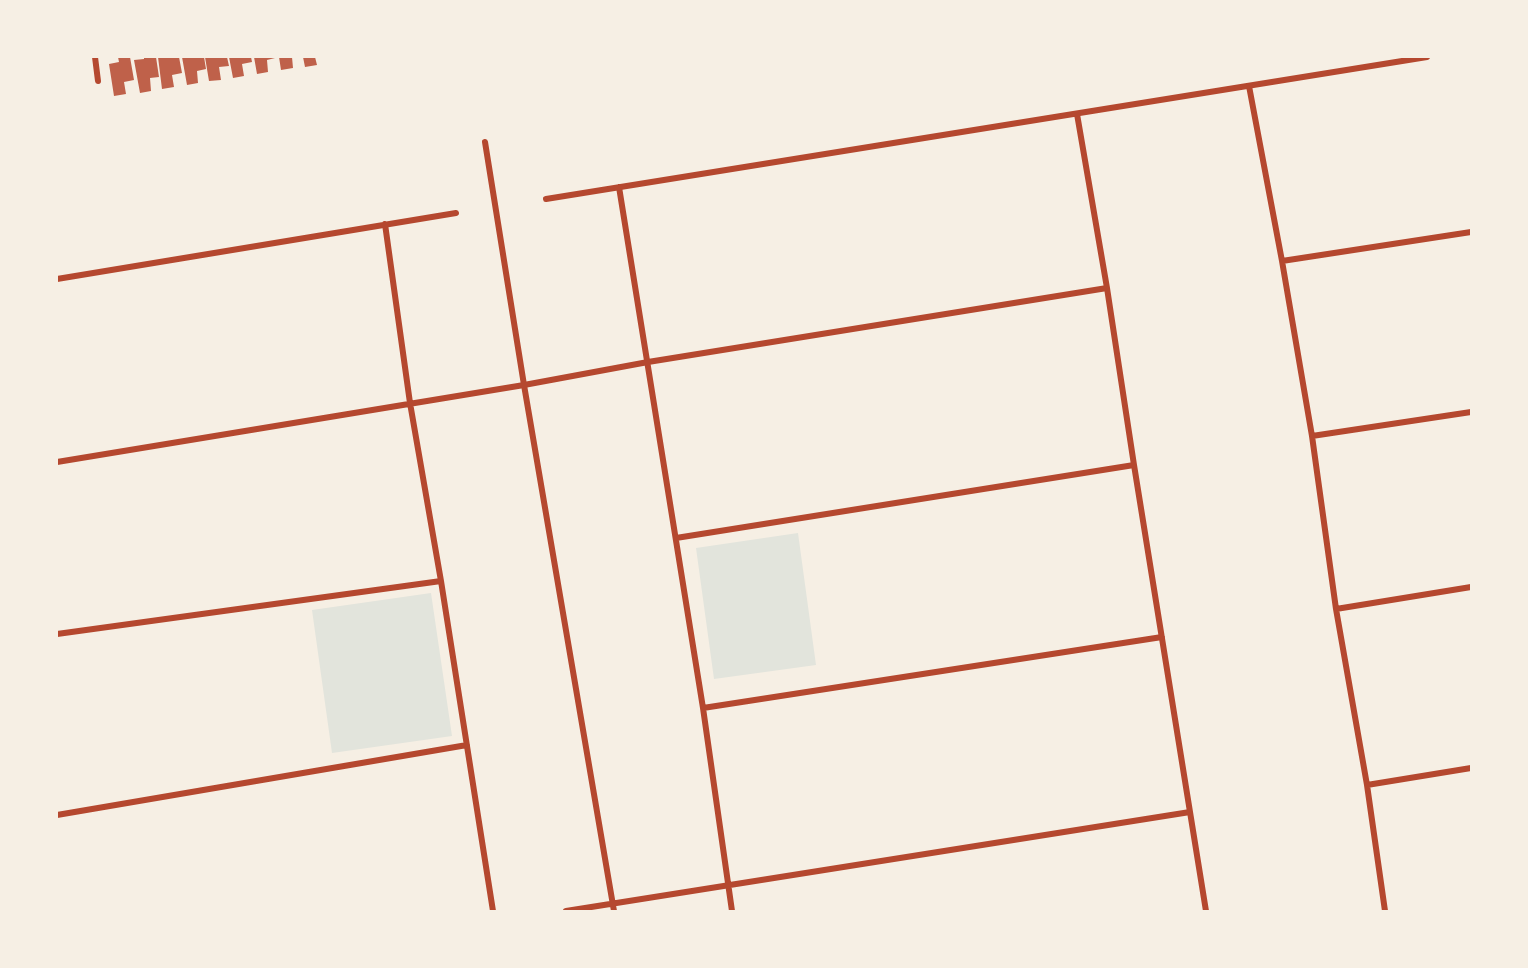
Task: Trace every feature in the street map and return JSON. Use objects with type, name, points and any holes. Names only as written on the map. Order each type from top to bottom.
[{"type":"street","points":[[95,57],[98,81]]},
{"type":"street","points":[[546,200],[1427,57]]},
{"type":"street","points":[[1249,86],[1312,436],[1336,609],[1385,911]]},
{"type":"street","points":[[1077,114],[1107,288],[1206,911]]},
{"type":"street","points":[[485,142],[613,907]]},
{"type":"street","points":[[619,187],[703,708],[732,911]]},
{"type":"street","points":[[57,279],[456,213]]},
{"type":"street","points":[[385,224],[410,403],[441,581],[493,911]]},
{"type":"street","points":[[1282,261],[1471,232]]},
{"type":"street","points":[[57,462],[524,385],[648,362],[1107,288]]},
{"type":"street","points":[[1312,436],[1471,412]]},
{"type":"street","points":[[676,538],[1134,465]]},
{"type":"street","points":[[57,634],[441,581]]},
{"type":"street","points":[[1336,609],[1471,586]]},
{"type":"street","points":[[703,708],[1162,637]]},
{"type":"street","points":[[57,815],[467,745]]},
{"type":"street","points":[[1366,785],[1471,768]]},
{"type":"street","points":[[566,911],[613,907],[728,884],[1190,812]]},
{"type":"shaded area","points":[[798,533],[816,665],[714,679],[696,548]]},
{"type":"shaded area","points":[[431,593],[452,736],[332,753],[312,610]]},
{"type":"building","points":[[118,57],[130,57],[134,80],[124,82],[126,94],[114,96],[109,64],[119,62]]},
{"type":"building","points":[[144,57],[156,57],[159,77],[150,78],[151,91],[140,93],[134,60],[144,59]]},
{"type":"building","points":[[158,57],[179,57],[182,73],[172,75],[174,87],[162,89]]},
{"type":"building","points":[[182,57],[204,57],[206,69],[197,71],[198,83],[187,85]]},
{"type":"building","points":[[205,57],[227,57],[229,66],[219,67],[221,80],[209,81]]},
{"type":"building","points":[[229,57],[251,57],[252,62],[242,64],[244,76],[233,78]]},
{"type":"building","points":[[254,57],[275,58],[267,60],[268,72],[257,74]]},
{"type":"building","points":[[279,57],[292,57],[293,68],[281,70]]},
{"type":"building","points":[[303,57],[315,57],[317,65],[305,67]]}]
